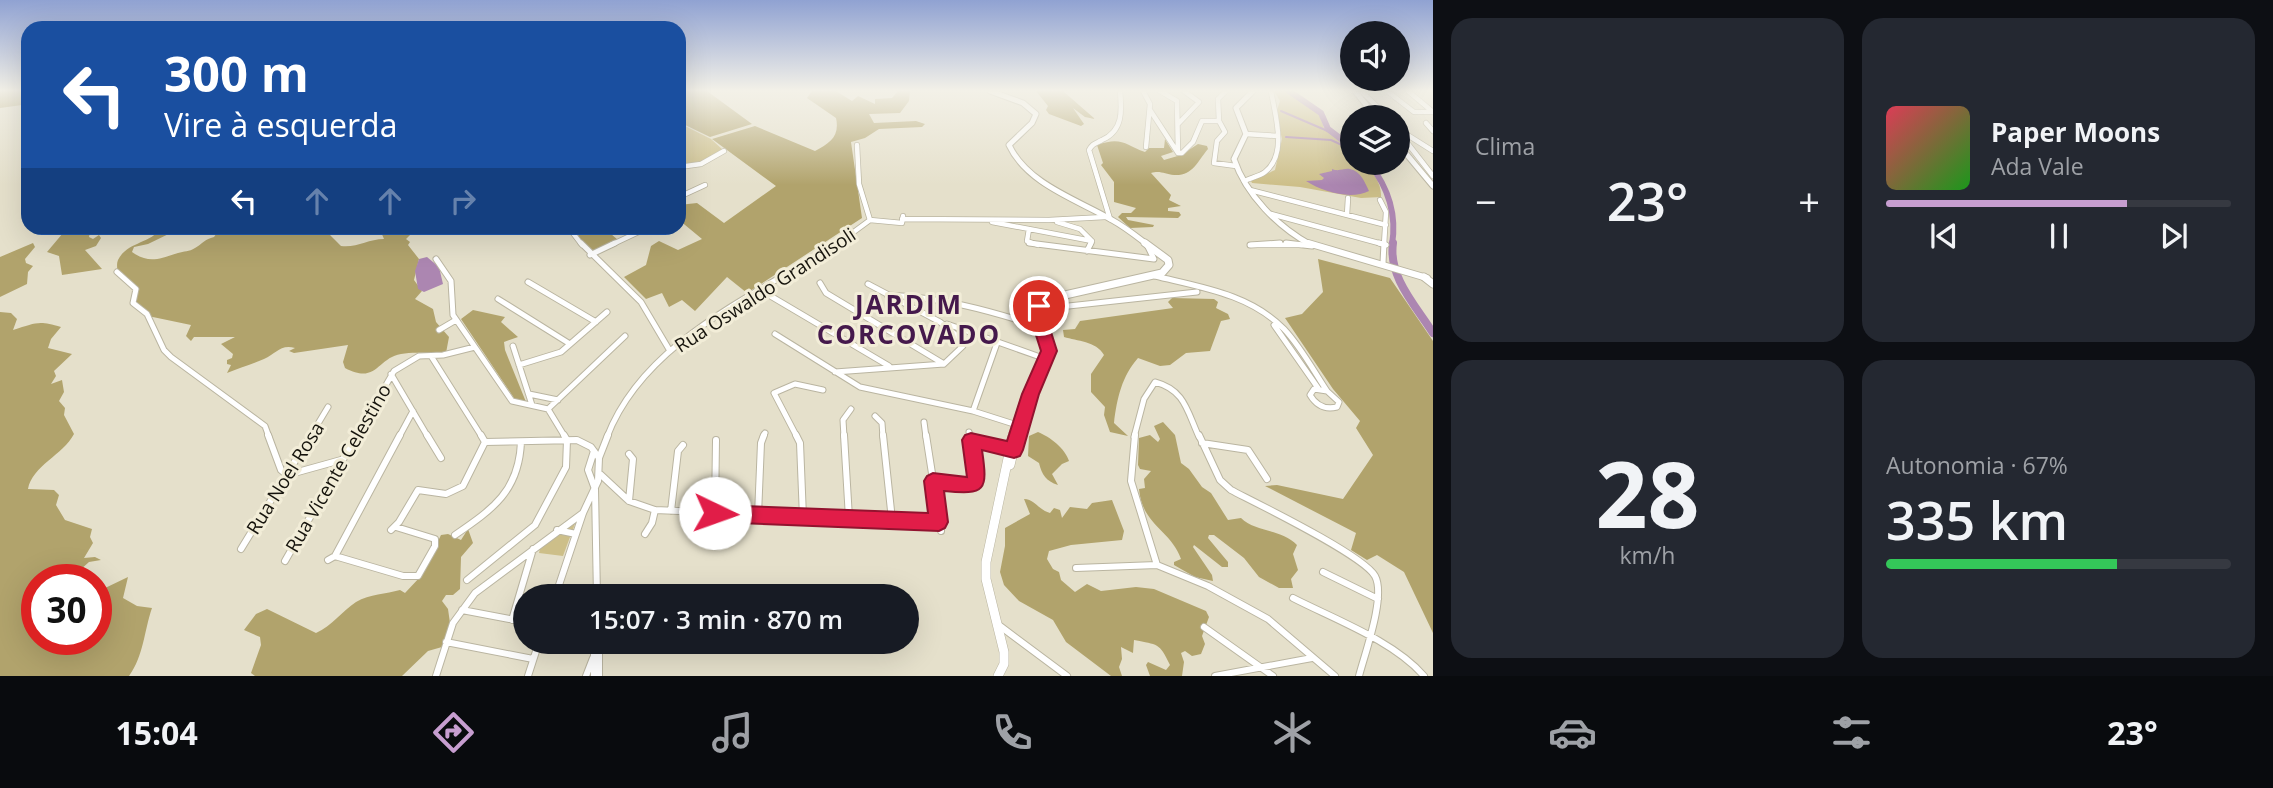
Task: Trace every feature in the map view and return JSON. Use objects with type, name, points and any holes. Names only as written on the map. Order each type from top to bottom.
[{"type":"main road","points":[[1032,123],[1009,145],[1012,154],[1068,199],[1108,218],[1168,260],[1169,265],[1162,273],[1049,299],[1034,310]]},
{"type":"main road","points":[[1410,157],[1433,188]]},
{"type":"main road","points":[[1410,163],[1433,188]]},
{"type":"main road","points":[[1424,277],[1433,282]]},
{"type":"main road","points":[[998,676],[1004,664],[1000,626],[986,579],[986,562],[1000,488],[1026,395],[1044,358],[1045,349],[1034,310]]},
{"type":"main road","points":[[1018,426],[1049,351],[1034,310]]},
{"type":"street","points":[[976,220],[1108,218],[1089,150],[1092,144],[1113,136],[1118,130],[1118,123]]},
{"type":"street","points":[[1146,147],[1149,123]]},
{"type":"street","points":[[1158,123],[1178,153]]},
{"type":"street","points":[[1178,153],[1193,142],[1201,123]]},
{"type":"street","points":[[1220,123],[1225,132],[1217,141],[1214,163],[1236,166]]},
{"type":"street","points":[[1240,123],[1246,134]]},
{"type":"street","points":[[1244,181],[1271,167],[1278,136],[1274,123]]},
{"type":"street","points":[[1426,123],[1433,131]]},
{"type":"street","points":[[1178,124],[1175,137],[1178,153]]},
{"type":"street","points":[[1246,134],[1278,136]]},
{"type":"street","points":[[1246,134],[1237,151],[1236,166],[1244,181],[1271,214],[1311,246]]},
{"type":"street","points":[[1410,136],[1433,150]]},
{"type":"street","points":[[1410,138],[1415,139]]},
{"type":"street","points":[[858,145],[859,184],[870,220]]},
{"type":"street","points":[[686,166],[701,164],[724,151]]},
{"type":"street","points":[[1410,154],[1433,176]]},
{"type":"street","points":[[686,194],[705,185]]},
{"type":"street","points":[[1250,190],[1386,225]]},
{"type":"street","points":[[1348,198],[1348,215]]},
{"type":"street","points":[[1380,200],[1386,212],[1387,264]]},
{"type":"street","points":[[1271,214],[1386,245]]},
{"type":"street","name":"Rua Oswaldo Grandisoli","points":[[599,458],[624,400],[670,351],[723,313],[850,236],[870,220],[976,220]]},
{"type":"street","points":[[976,220],[1092,241]]},
{"type":"street","points":[[1049,220],[1080,229],[1092,241]]},
{"type":"street","points":[[1029,229],[1030,244],[1154,259],[1146,244]]},
{"type":"street","points":[[574,235],[590,255],[641,302],[670,351]]},
{"type":"street","points":[[590,255],[632,235]]},
{"type":"street","points":[[1087,251],[1092,241]]},
{"type":"street","points":[[1250,245],[1284,243],[1311,246],[1387,264],[1424,277]]},
{"type":"street","points":[[436,259],[451,281],[451,309],[456,320],[514,408],[532,405],[548,409],[567,439],[566,467],[535,526],[467,580]]},
{"type":"street","points":[[117,272],[136,289],[133,303],[144,310],[153,323],[164,350],[265,426],[281,470],[287,475],[341,460]]},
{"type":"street","points":[[1147,276],[1232,299],[1271,317],[1288,334],[1327,391]]},
{"type":"street","points":[[1147,276],[1232,295],[1253,308],[1284,335],[1318,388],[1338,399],[1337,407],[1326,408],[1314,401],[1310,393],[1318,388]]},
{"type":"street","points":[[528,282],[596,321]]},
{"type":"street","points":[[821,283],[826,293],[944,364]]},
{"type":"street","points":[[868,284],[940,322],[1044,358]]},
{"type":"street","points":[[762,291],[890,366]]},
{"type":"street","points":[[1034,310],[1197,292]]},
{"type":"street","points":[[886,295],[916,295],[972,304],[1037,326]]},
{"type":"street","points":[[498,299],[570,344]]},
{"type":"street","points":[[519,365],[552,357],[607,312]]},
{"type":"street","points":[[439,330],[456,320]]},
{"type":"street","points":[[835,372],[944,364],[954,358],[964,343],[940,322]]},
{"type":"street","points":[[775,334],[860,387],[973,411],[1018,426]]},
{"type":"street","points":[[548,409],[625,336]]},
{"type":"street","points":[[973,411],[997,343]]},
{"type":"street","points":[[513,346],[532,405]]},
{"type":"street","points":[[441,458],[391,374],[413,358],[475,347]]},
{"type":"street","points":[[431,356],[485,442]]},
{"type":"street","points":[[878,359],[880,368]]},
{"type":"street","name":"Rua Vicente Celestino","points":[[285,561],[391,374]]},
{"type":"street","points":[[1157,565],[1130,478],[1138,419],[1149,385],[1163,382],[1175,388],[1220,480],[1231,490],[1355,557],[1367,567],[1377,584],[1378,600],[1359,676]]},
{"type":"street","points":[[803,517],[800,443],[774,393],[795,384],[823,390]]},
{"type":"street","points":[[529,394],[558,400]]},
{"type":"street","name":"Rua Noel Rosa","points":[[241,549],[328,407]]},
{"type":"street","points":[[849,518],[843,419],[850,409]]},
{"type":"street","points":[[413,411],[332,558],[403,576],[418,576],[435,545],[435,539],[394,529],[409,500],[418,490],[447,494],[462,486],[477,463],[479,449],[485,442],[567,439],[583,442],[594,451],[599,458],[600,474],[583,513],[559,584]]},
{"type":"street","points":[[876,416],[882,423],[892,520]]},
{"type":"street","points":[[924,422],[941,531]]},
{"type":"street","points":[[933,481],[969,485],[977,478],[969,432]]},
{"type":"street","points":[[758,515],[761,443],[765,433]]},
{"type":"street","points":[[715,513],[716,440]]},
{"type":"street","points":[[971,440],[1011,450]]},
{"type":"street","points":[[455,535],[495,508],[502,499],[521,464],[521,442]]},
{"type":"street","points":[[1202,443],[1248,450],[1267,479]]},
{"type":"street","points":[[671,511],[678,451],[683,445]]},
{"type":"street","points":[[594,451],[587,470],[595,489],[596,584]]},
{"type":"street","points":[[629,454],[633,460],[629,501]]},
{"type":"street","points":[[600,474],[629,501],[655,510],[939,522]]},
{"type":"street","points":[[447,494],[447,502]]},
{"type":"street","points":[[645,534],[652,523],[655,510]]},
{"type":"street","points":[[436,676],[453,623],[475,593],[583,513]]},
{"type":"street","points":[[557,530],[576,534]]},
{"type":"street","points":[[461,610],[512,620],[534,549]]},
{"type":"street","points":[[521,560],[529,568]]},
{"type":"street","points":[[1076,568],[1157,565],[1208,586],[1268,619],[1335,676]]},
{"type":"street","points":[[1323,572],[1378,600]]},
{"type":"street","points":[[1293,598],[1368,637],[1424,675]]},
{"type":"street","points":[[1000,626],[1068,676]]},
{"type":"street","points":[[1204,627],[1273,676]]},
{"type":"street","points":[[446,642],[533,659]]},
{"type":"street","points":[[528,676],[535,654]]},
{"type":"street","points":[[586,676],[594,654]]},
{"type":"street","points":[[597,654],[597,676]]},
{"type":"street","points":[[1215,676],[1312,658]]},
{"type":"shaded area","points":[[686,123],[752,124],[710,137],[686,125]]},
{"type":"shaded area","points":[[1278,123],[1322,123],[1324,128],[1340,141],[1340,175],[1374,175],[1381,197],[1361,198],[1300,187],[1252,183],[1251,181],[1275,170],[1282,139]]},
{"type":"shaded area","points":[[837,124],[925,124],[922,127],[879,129],[865,138],[851,142],[862,218],[747,293],[727,277],[695,311],[682,300],[669,307],[662,293],[646,299],[624,277],[646,265],[651,246],[659,241],[678,250],[702,239],[686,226],[686,204],[697,203],[724,223],[776,186],[712,139],[755,126],[815,151],[833,138]]},
{"type":"shaded area","points":[[686,126],[711,139],[723,150],[700,163],[686,165]]},
{"type":"shaded area","points":[[1165,139],[1173,152],[1161,156],[1164,160],[1181,155],[1198,144],[1207,146],[1208,149],[1186,173],[1151,173],[1171,195],[1169,200],[1181,206],[1168,208],[1168,211],[1179,212],[1181,215],[1178,218],[1126,217],[1128,220],[1154,225],[1130,228],[1118,217],[1122,213],[1131,213],[1136,208],[1114,202],[1114,182],[1101,165],[1103,163],[1097,145],[1118,141],[1145,152],[1149,148],[1164,148]]},
{"type":"shaded area","points":[[1340,170],[1340,175],[1360,175],[1369,191],[1354,195],[1337,194],[1306,181],[1322,180],[1324,178],[1319,174]]},
{"type":"shaded area","points":[[61,235],[89,235],[93,239],[99,235],[101,238],[96,246],[85,250],[102,269],[62,275],[59,256],[47,252]]},
{"type":"shaded area","points":[[167,235],[134,247],[132,252],[144,258],[160,258],[193,249],[215,235],[330,235],[341,246],[347,246],[384,239],[382,235],[410,235],[406,239],[410,242],[408,245],[419,259],[414,280],[422,291],[415,299],[433,309],[436,322],[449,337],[446,353],[393,356],[364,374],[345,368],[343,362],[348,345],[294,353],[289,351],[295,348],[286,347],[264,359],[227,373],[231,365],[227,364],[227,360],[232,358],[233,354],[221,344],[235,337],[194,337],[191,341],[186,336],[191,325],[148,316],[132,303],[135,291],[129,286],[130,283],[117,276],[117,262],[132,246],[151,237]]},
{"type":"shaded area","points":[[578,235],[612,235],[618,240],[591,253]]},
{"type":"shaded area","points":[[33,243],[35,247],[25,259],[26,263],[33,266],[28,272],[27,284],[0,297],[0,257]]},
{"type":"shaded area","points":[[427,257],[439,267],[443,284],[424,292],[418,289],[415,271],[419,259]]},
{"type":"shaded area","points":[[1318,259],[1390,278],[1433,341],[1433,633],[1404,572],[1377,555],[1367,560],[1351,550],[1356,533],[1265,486],[1277,485],[1343,499],[1373,455],[1356,428],[1360,421],[1333,389],[1285,318],[1302,314],[1323,292]]},
{"type":"shaded area","points":[[1172,298],[1214,299],[1218,302],[1216,308],[1228,314],[1230,319],[1221,321],[1210,351],[1186,353],[1170,365],[1160,366],[1138,358],[1121,388],[1114,423],[1128,436],[1110,432],[1104,415],[1105,407],[1091,392],[1091,374],[1104,355],[1091,344],[1064,337],[1063,330],[1075,329],[1080,321],[1173,308],[1168,302]]},
{"type":"shaded area","points":[[473,310],[505,317],[501,322],[518,337],[504,342],[526,402],[518,404],[461,319]]},
{"type":"shaded area","points":[[0,312],[11,313],[17,319],[13,330],[37,323],[61,327],[51,339],[48,348],[72,354],[54,371],[56,376],[51,384],[62,380],[64,392],[59,401],[65,408],[64,415],[74,434],[35,474],[28,489],[54,490],[59,495],[56,505],[65,520],[92,529],[90,537],[93,543],[84,558],[95,557],[101,560],[87,564],[21,564],[21,655],[112,655],[112,585],[128,577],[123,598],[137,606],[152,608],[141,651],[129,676],[0,676]]},
{"type":"shaded area","points":[[1163,422],[1175,435],[1181,463],[1202,487],[1211,493],[1228,520],[1241,518],[1297,545],[1293,554],[1298,570],[1291,579],[1293,588],[1279,588],[1259,577],[1244,558],[1214,535],[1209,535],[1208,538],[1228,562],[1228,567],[1222,567],[1194,545],[1193,547],[1212,575],[1213,581],[1195,577],[1174,565],[1174,562],[1181,559],[1171,541],[1145,511],[1139,489],[1145,488],[1144,479],[1151,471],[1140,469],[1138,465],[1139,438],[1150,435],[1158,442],[1160,439],[1154,426]]},
{"type":"shaded area","points":[[1038,432],[1056,444],[1069,461],[1052,474],[1058,485],[1048,479],[1039,463],[1028,456],[1029,436]]},
{"type":"shaded area","points":[[1024,499],[1050,513],[1054,508],[1060,510],[1062,518],[1070,507],[1087,509],[1092,503],[1112,500],[1124,531],[1122,540],[1071,545],[1049,551],[1047,559],[1053,569],[1059,572],[1061,580],[1075,592],[1087,584],[1101,591],[1136,587],[1154,589],[1206,611],[1209,617],[1202,636],[1205,644],[1201,654],[1192,656],[1185,651],[1181,653],[1184,662],[1182,676],[1150,676],[1146,665],[1148,662],[1166,670],[1170,665],[1157,646],[1134,640],[1133,653],[1121,647],[1122,659],[1119,667],[1122,676],[1111,676],[1066,642],[1053,620],[1019,601],[1004,585],[1000,572],[1005,528],[1030,514]]},
{"type":"shaded area","points":[[576,521],[563,556],[539,553],[540,548]]},
{"type":"shaded area","points":[[468,529],[473,543],[461,557],[460,589],[453,595],[446,595],[442,601],[448,609],[452,637],[442,647],[428,651],[402,676],[255,676],[251,673],[261,645],[260,637],[244,630],[256,614],[267,609],[316,633],[361,599],[400,590],[405,593],[421,576],[441,535],[448,534],[461,540]]},
{"type":"waterway","points":[[1308,123],[1337,135]]},
{"type":"waterway","points":[[1325,123],[1328,129],[1340,138]]},
{"type":"waterway","points":[[1286,137],[1331,140],[1340,144]]},
{"type":"waterway","points":[[1377,175],[1390,202],[1392,245]]},
{"type":"waterway","points":[[1393,243],[1393,256],[1399,279],[1433,333]]},
{"type":"district","name":"JARDIM CORCOVADO","points":[[909,320]]},
{"type":"route","points":[[715,513],[939,522],[933,481],[969,485],[974,482],[977,478],[971,440],[1014,450],[1030,394],[1049,351],[1036,310],[1039,306]]}]
